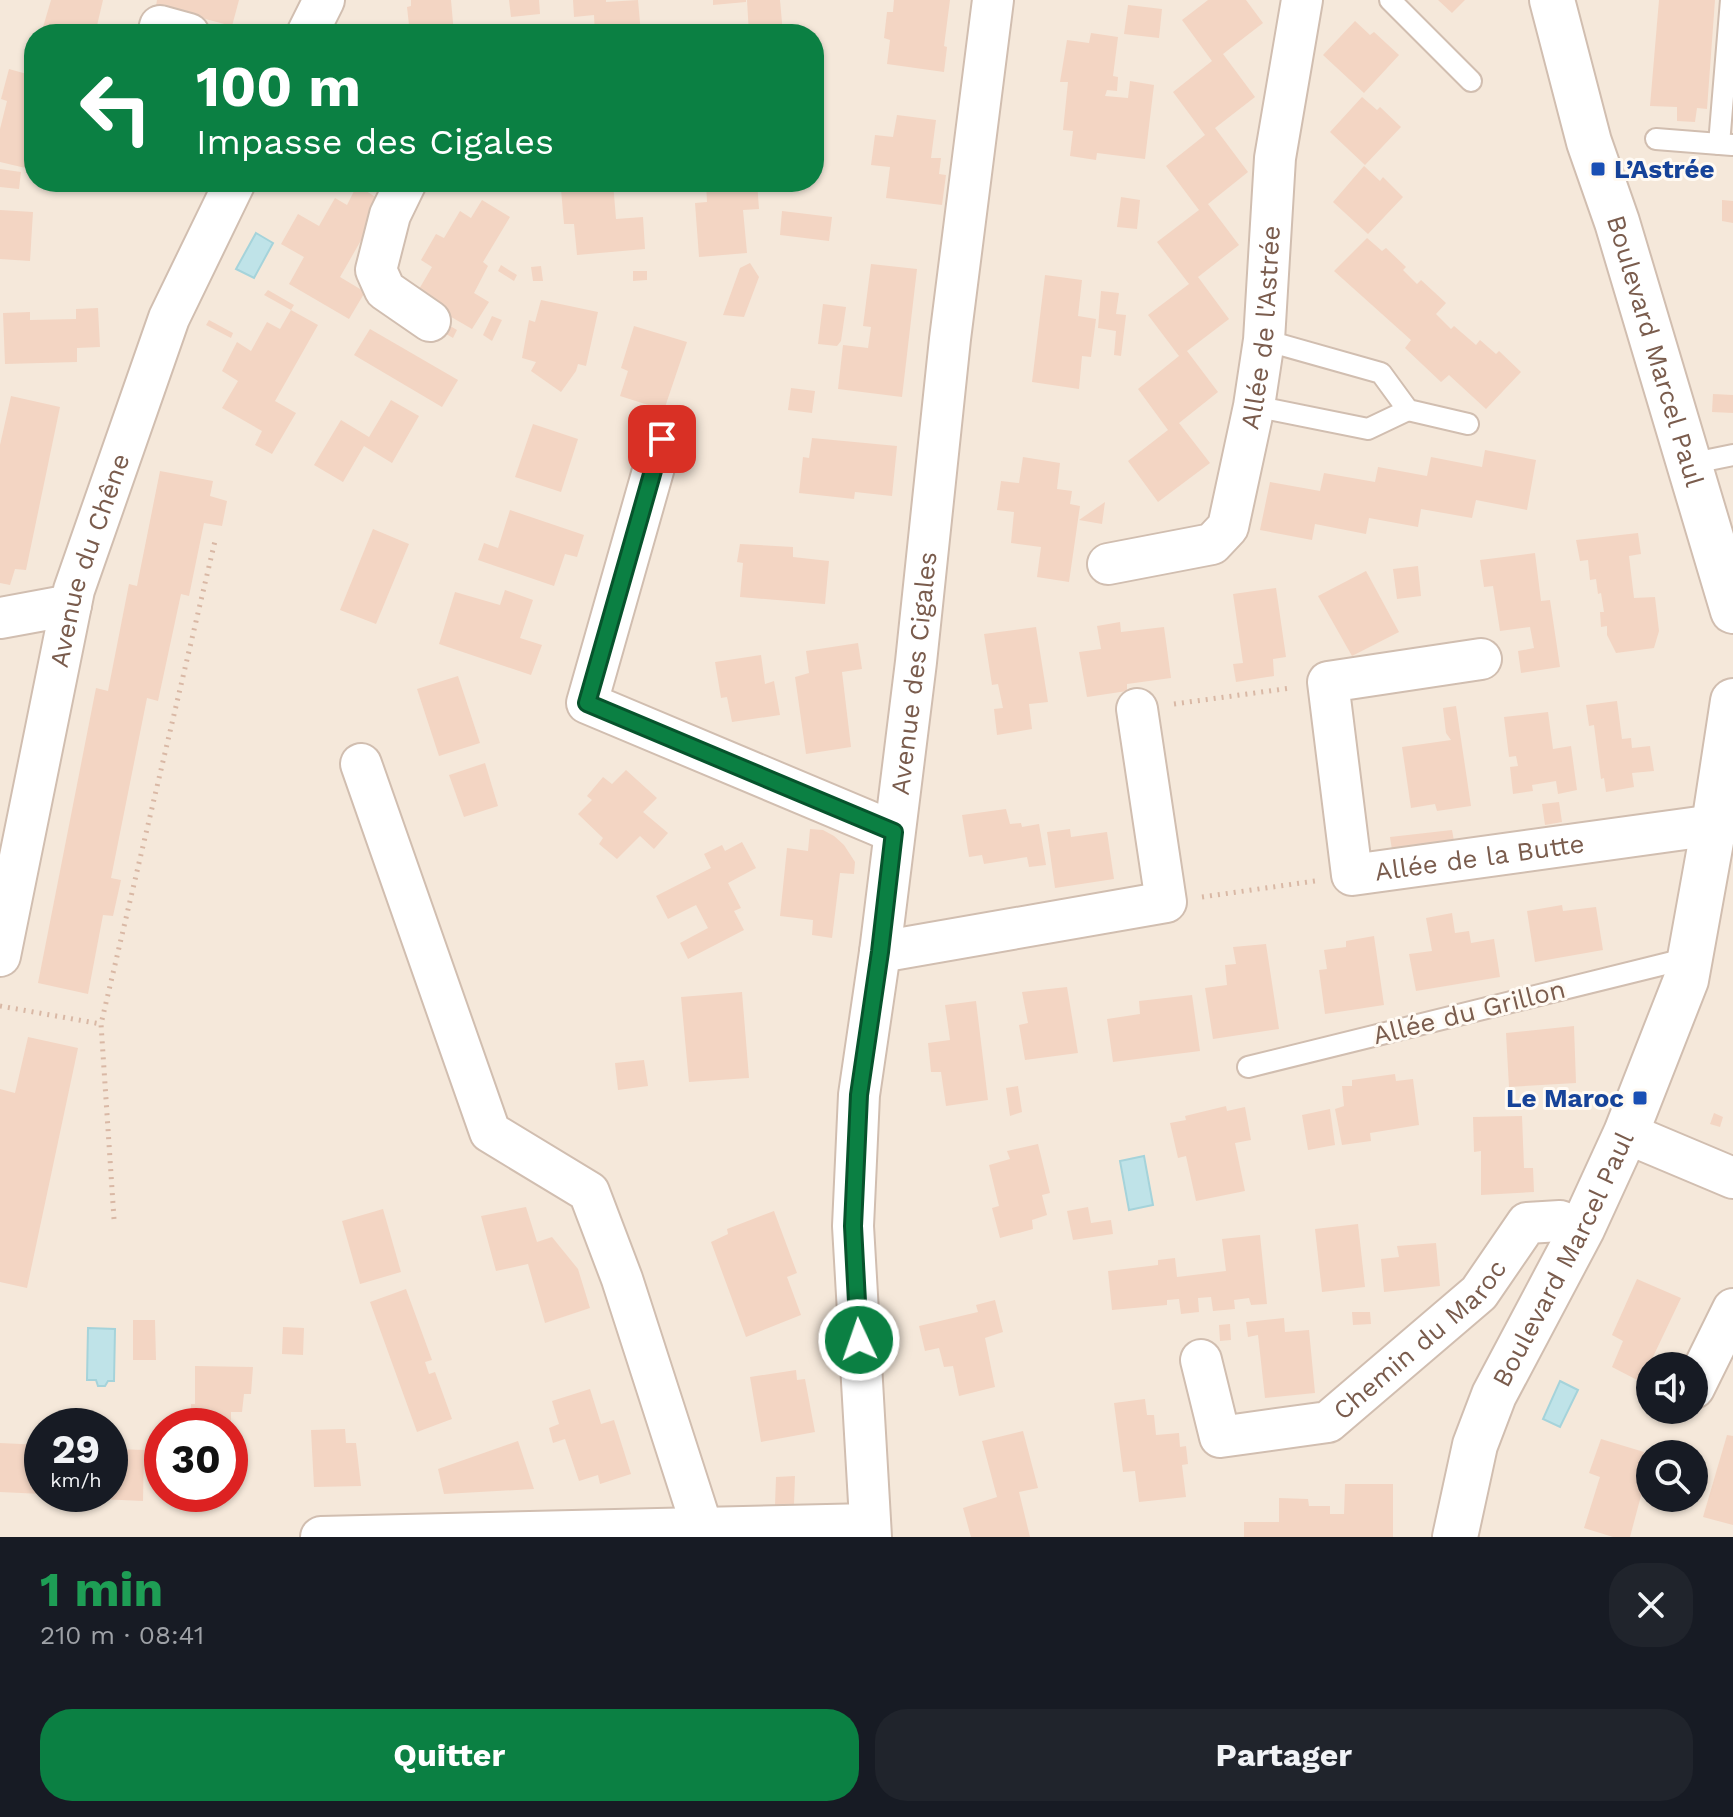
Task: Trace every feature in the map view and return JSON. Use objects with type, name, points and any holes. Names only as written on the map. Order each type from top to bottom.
[{"type":"street","points":[[312,24],[324,0]]},
{"type":"street","name":"Avenue des Cigales","points":[[870,1530],[853,1226],[859,1095],[916,662],[950,339],[993,0]]},
{"type":"street","name":"Allée de l'Astrée","points":[[1108,564],[1212,544],[1228,527],[1254,406],[1264,340],[1275,158],[1302,0]]},
{"type":"street","name":"Boulevard Marcel Paul","points":[[1552,0],[1589,142],[1617,222],[1733,611]]},
{"type":"street","name":"Avenue du Chêne","points":[[0,956],[74,590],[169,318],[230,192]]},
{"type":"street","points":[[401,192],[390,215],[376,270],[385,290],[430,321]]},
{"type":"street","points":[[662,439],[587,703],[894,832]]},
{"type":"street","points":[[0,618],[71,605]]},
{"type":"street","points":[[1328,682],[1481,659]]},
{"type":"street","name":"Allée de la Butte","points":[[1328,682],[1352,875],[1714,825]]},
{"type":"street","name":"Boulevard Marcel Paul","points":[[1455,1537],[1475,1445],[1494,1395],[1582,1229],[1626,1133],[1686,980],[1733,701]]},
{"type":"street","points":[[880,952],[1166,902],[1137,709]]},
{"type":"street","points":[[361,764],[490,1132],[589,1192],[622,1279],[702,1527]]},
{"type":"street","points":[[1626,1133],[1733,1178]]},
{"type":"street","name":"Chemin du Maroc","points":[[1201,1360],[1220,1437],[1328,1422],[1479,1293],[1527,1223],[1560,1221],[1582,1229]]},
{"type":"street","points":[[1708,1360],[1733,1309]]},
{"type":"street","points":[[321,1537],[702,1527],[870,1530]]},
{"type":"lane","points":[[1390,0],[1471,81]]},
{"type":"lane","points":[[1656,139],[1726,145],[1731,0]]},
{"type":"lane","points":[[1264,340],[1381,373],[1408,410]]},
{"type":"lane","points":[[1254,406],[1368,429],[1408,410],[1468,424]]},
{"type":"lane","points":[[1689,464],[1733,455]]},
{"type":"lane","name":"Allée du Grillon","points":[[1248,1067],[1689,958]]},
{"type":"path","points":[[114,1219],[101,1024],[215,541]]},
{"type":"path","points":[[1137,709],[1328,682]]},
{"type":"path","points":[[1166,902],[1352,875]]},
{"type":"path","points":[[0,1006],[101,1024]]},
{"type":"shaded area","points":[[0,0],[1733,0],[1733,1537],[0,1537]]},
{"type":"water","points":[[256,233],[273,243],[254,278],[236,269]]},
{"type":"water","points":[[1144,1156],[1153,1205],[1129,1210],[1120,1161]]},
{"type":"water","points":[[88,1328],[115,1329],[114,1381],[108,1381],[105,1386],[98,1386],[96,1380],[87,1380]]},
{"type":"water","points":[[1560,1381],[1578,1390],[1560,1427],[1543,1419]]},
{"type":"building","points":[[51,0],[103,0],[97,24],[44,24]]},
{"type":"building","points":[[157,0],[239,0],[233,24],[156,6]]},
{"type":"building","points":[[411,0],[451,0],[453,24],[409,24],[407,7],[411,6]]},
{"type":"building","points":[[509,0],[539,0],[540,14],[511,17]]},
{"type":"building","points":[[573,0],[638,0],[640,24],[594,24],[594,15],[574,17]]},
{"type":"building","points":[[713,0],[746,0],[746,2],[713,5]]},
{"type":"building","points":[[747,0],[780,0],[782,24],[748,24]]},
{"type":"building","points":[[894,0],[950,0],[944,72],[887,64],[890,40],[884,38],[887,12],[893,12]]},
{"type":"building","points":[[1208,0],[1246,0],[1263,23],[1223,54],[1255,97],[1215,128],[1248,172],[1208,204],[1239,245],[1198,277],[1229,319],[1187,351],[1218,392],[1179,423],[1210,463],[1158,502],[1128,461],[1168,430],[1138,389],[1179,356],[1148,315],[1189,284],[1157,242],[1199,210],[1166,166],[1205,135],[1173,92],[1212,61],[1182,20]]},
{"type":"building","points":[[1438,0],[1465,0],[1452,13]]},
{"type":"building","points":[[1659,0],[1715,0],[1707,109],[1697,108],[1695,122],[1677,121],[1677,107],[1650,106]]},
{"type":"building","points":[[1128,5],[1162,9],[1159,38],[1124,34]]},
{"type":"building","points":[[1355,21],[1370,35],[1374,32],[1399,55],[1364,93],[1323,55]]},
{"type":"building","points":[[1091,33],[1118,37],[1113,76],[1118,77],[1117,91],[1107,90],[1105,96],[1128,98],[1130,81],[1154,85],[1145,159],[1097,153],[1096,160],[1070,156],[1073,131],[1063,130],[1068,82],[1060,82],[1067,40],[1089,43]]},
{"type":"building","points":[[9,69],[24,73],[24,168],[0,162],[0,129],[7,101],[1,99]]},
{"type":"building","points":[[1362,97],[1377,110],[1380,107],[1401,127],[1365,165],[1330,132]]},
{"type":"building","points":[[897,115],[936,120],[931,158],[941,158],[939,174],[946,175],[942,205],[886,198],[890,167],[871,165],[875,135],[893,137]]},
{"type":"building","points":[[1364,166],[1380,181],[1383,177],[1403,197],[1368,234],[1333,202]]},
{"type":"building","points":[[0,169],[21,172],[19,189],[0,187]]},
{"type":"building","points":[[354,192],[368,192],[383,202],[340,277],[365,292],[349,319],[289,284],[304,257],[281,244],[298,214],[319,226],[335,198],[347,205]]},
{"type":"building","points":[[561,192],[614,192],[616,219],[643,217],[645,249],[577,255],[574,224],[564,224]]},
{"type":"building","points":[[706,192],[758,192],[759,209],[743,210],[747,253],[699,257],[695,203],[707,202]]},
{"type":"building","points":[[1121,197],[1140,200],[1137,229],[1117,227]]},
{"type":"building","points":[[482,200],[510,217],[483,262],[488,266],[474,293],[489,302],[472,329],[415,296],[432,267],[421,260],[436,234],[444,238],[460,211],[471,218]]},
{"type":"building","points":[[1722,200],[1733,201],[1733,223],[1722,221]]},
{"type":"building","points":[[0,210],[33,212],[30,261],[0,259]]},
{"type":"building","points":[[782,211],[832,217],[829,241],[780,235]]},
{"type":"building","points":[[1367,238],[1382,251],[1386,248],[1406,267],[1403,270],[1417,284],[1421,280],[1446,303],[1436,314],[1451,329],[1454,326],[1476,345],[1480,340],[1496,354],[1499,351],[1521,372],[1486,409],[1449,375],[1441,382],[1405,348],[1411,340],[1334,271]]},
{"type":"building","points":[[750,263],[759,277],[744,317],[723,315],[740,268]]},
{"type":"building","points":[[871,264],[917,269],[902,397],[838,389],[843,345],[868,348],[871,327],[863,326]]},
{"type":"building","points":[[501,265],[517,275],[514,281],[498,271]]},
{"type":"building","points":[[541,266],[543,281],[533,281],[531,267]]},
{"type":"building","points":[[633,271],[647,271],[647,280],[633,281]]},
{"type":"building","points":[[1045,275],[1082,280],[1078,316],[1096,319],[1091,357],[1082,356],[1079,389],[1032,382]]},
{"type":"building","points":[[268,290],[294,305],[291,310],[264,295]]},
{"type":"building","points":[[1101,291],[1119,293],[1116,314],[1126,315],[1121,356],[1114,355],[1116,331],[1098,328]]},
{"type":"building","points":[[541,300],[598,312],[586,366],[578,364],[561,392],[531,371],[536,362],[522,358],[529,320],[535,322]]},
{"type":"building","points":[[823,304],[846,307],[841,341],[837,346],[818,344]]},
{"type":"building","points":[[98,308],[100,347],[77,348],[77,362],[5,364],[3,313],[30,312],[30,320],[76,319],[76,309]]},
{"type":"building","points":[[291,310],[318,325],[275,401],[296,413],[272,454],[255,445],[262,431],[222,408],[238,381],[222,371],[237,342],[251,351],[267,322],[280,329]]},
{"type":"building","points":[[492,316],[502,320],[492,341],[483,335]]},
{"type":"building","points":[[209,320],[233,333],[231,338],[206,325]]},
{"type":"building","points":[[440,320],[457,330],[453,338],[436,328]]},
{"type":"building","points":[[634,326],[687,342],[664,410],[620,396],[628,371],[621,368]]},
{"type":"building","points":[[370,329],[458,380],[442,407],[354,355]]},
{"type":"building","points":[[791,388],[815,391],[812,413],[788,410]]},
{"type":"building","points":[[1713,394],[1733,395],[1733,413],[1712,412]]},
{"type":"building","points":[[11,396],[60,407],[26,570],[15,569],[10,585],[0,583],[0,445]]},
{"type":"building","points":[[391,400],[419,416],[392,463],[364,446],[343,482],[314,465],[341,420],[369,437]]},
{"type":"building","points":[[533,424],[578,439],[561,492],[515,477]]},
{"type":"building","points":[[812,438],[897,446],[892,496],[855,492],[854,499],[799,493],[803,457],[809,458]]},
{"type":"building","points":[[1485,450],[1536,460],[1527,510],[1476,500],[1472,518],[1421,509],[1418,527],[1369,518],[1366,534],[1315,524],[1312,540],[1260,530],[1270,482],[1320,491],[1324,473],[1375,482],[1378,467],[1427,476],[1431,457],[1482,467]]},
{"type":"building","points":[[1023,457],[1060,463],[1057,489],[1072,491],[1070,504],[1080,506],[1069,582],[1037,577],[1041,547],[1011,543],[1014,512],[997,510],[1001,481],[1019,483]]},
{"type":"building","points":[[160,471],[213,481],[210,496],[227,501],[222,526],[204,523],[189,596],[181,594],[158,701],[147,698],[111,878],[121,880],[113,916],[103,915],[88,994],[38,983],[96,688],[108,691],[129,584],[137,586]]},
{"type":"building","points":[[1105,502],[1102,524],[1079,520]]},
{"type":"building","points":[[510,510],[584,535],[577,557],[565,554],[554,586],[478,560],[484,543],[498,548]]},
{"type":"building","points":[[373,529],[409,544],[376,624],[340,610]]},
{"type":"building","points":[[1638,533],[1641,554],[1629,556],[1634,598],[1655,597],[1659,631],[1654,648],[1616,653],[1607,635],[1607,626],[1601,627],[1600,612],[1604,612],[1601,593],[1598,594],[1596,579],[1590,580],[1588,560],[1580,561],[1576,540]]},
{"type":"building","points":[[740,544],[793,547],[793,557],[829,561],[825,604],[740,597],[743,563],[737,562]]},
{"type":"building","points":[[1535,553],[1541,601],[1550,600],[1560,667],[1521,673],[1518,651],[1534,648],[1530,627],[1500,631],[1493,586],[1484,587],[1480,560]]},
{"type":"building","points":[[1418,566],[1421,596],[1397,599],[1393,569]]},
{"type":"building","points":[[1366,571],[1399,632],[1352,656],[1318,596]]},
{"type":"building","points":[[1276,588],[1286,657],[1273,659],[1274,676],[1236,682],[1233,664],[1243,663],[1233,594]]},
{"type":"building","points":[[505,590],[533,600],[520,638],[542,645],[531,675],[439,644],[455,592],[500,605]]},
{"type":"building","points":[[1120,622],[1121,632],[1164,627],[1171,678],[1127,684],[1127,691],[1087,697],[1079,652],[1101,649],[1097,626]]},
{"type":"building","points":[[1036,627],[1048,702],[1029,704],[1032,729],[997,735],[994,709],[1003,708],[998,684],[992,685],[984,634]]},
{"type":"building","points":[[858,643],[862,669],[842,672],[851,747],[806,754],[795,677],[809,673],[806,651]]},
{"type":"building","points":[[761,655],[765,684],[774,681],[780,715],[732,722],[727,697],[721,698],[715,662]]},
{"type":"building","points":[[458,676],[480,743],[439,756],[417,689]]},
{"type":"building","points":[[1617,701],[1622,739],[1631,738],[1632,748],[1650,746],[1654,771],[1632,773],[1634,787],[1606,792],[1604,778],[1601,779],[1594,725],[1589,726],[1586,705]]},
{"type":"building","points":[[1456,706],[1471,806],[1437,811],[1435,804],[1411,808],[1402,747],[1451,740],[1446,733],[1443,708]]},
{"type":"building","points":[[1548,712],[1553,749],[1571,746],[1577,790],[1558,794],[1556,781],[1532,785],[1533,791],[1513,794],[1510,767],[1518,766],[1516,756],[1509,757],[1504,717]]},
{"type":"building","points":[[485,763],[498,806],[464,817],[449,775]]},
{"type":"building","points":[[626,770],[657,798],[643,812],[668,833],[654,849],[640,836],[617,859],[599,844],[603,838],[578,814],[592,800],[587,796],[603,777],[612,784]]},
{"type":"building","points":[[1559,802],[1562,822],[1545,825],[1542,804]]},
{"type":"building","points":[[1006,809],[1010,824],[1021,823],[1022,827],[1039,824],[1046,865],[1029,867],[1027,857],[984,864],[982,855],[969,857],[962,815]]},
{"type":"building","points":[[810,829],[823,830],[834,836],[855,862],[854,874],[840,873],[832,938],[812,935],[813,920],[780,916],[787,848],[808,851]]},
{"type":"building","points":[[1070,829],[1071,837],[1107,832],[1114,879],[1055,888],[1047,832]]},
{"type":"building","points":[[1452,830],[1454,841],[1392,850],[1390,837]]},
{"type":"building","points":[[742,842],[756,868],[728,883],[741,908],[734,911],[744,930],[688,959],[680,943],[708,928],[696,905],[668,919],[656,896],[711,868],[704,854],[722,845],[725,851]]},
{"type":"building","points":[[1562,905],[1563,911],[1596,907],[1603,950],[1535,962],[1527,911]]},
{"type":"building","points":[[1452,913],[1455,933],[1469,931],[1471,943],[1494,939],[1500,977],[1416,991],[1409,954],[1432,951],[1426,918]]},
{"type":"building","points":[[1374,936],[1384,1005],[1325,1014],[1319,970],[1327,969],[1324,950],[1346,947],[1346,941]]},
{"type":"building","points":[[1266,944],[1279,1029],[1213,1039],[1205,988],[1227,985],[1225,965],[1236,964],[1233,947]]},
{"type":"building","points":[[1067,987],[1078,1053],[1025,1060],[1019,1025],[1028,1023],[1022,992]]},
{"type":"building","points":[[742,992],[749,1078],[689,1082],[681,997]]},
{"type":"building","points":[[1192,995],[1200,1051],[1113,1062],[1107,1019],[1140,1014],[1139,1001]]},
{"type":"building","points":[[976,1001],[988,1100],[946,1106],[941,1072],[931,1072],[928,1043],[950,1040],[945,1005]]},
{"type":"building","points":[[1574,1026],[1576,1083],[1509,1087],[1506,1033]]},
{"type":"building","points":[[28,1037],[78,1048],[27,1288],[0,1282],[0,1089],[15,1093]]},
{"type":"building","points":[[644,1060],[648,1086],[618,1090],[615,1063]]},
{"type":"building","points":[[1395,1074],[1396,1081],[1413,1079],[1419,1125],[1370,1133],[1371,1141],[1342,1145],[1335,1109],[1344,1106],[1342,1086],[1352,1086],[1352,1080]]},
{"type":"building","points":[[1018,1086],[1022,1112],[1010,1116],[1006,1088]]},
{"type":"building","points":[[1226,1106],[1227,1111],[1245,1107],[1251,1140],[1235,1143],[1245,1191],[1196,1201],[1186,1156],[1178,1158],[1170,1123]]},
{"type":"building","points":[[1330,1109],[1335,1145],[1308,1150],[1302,1115]]},
{"type":"building","points":[[1714,1113],[1723,1117],[1720,1127],[1710,1124]]},
{"type":"building","points":[[1522,1116],[1524,1168],[1533,1168],[1534,1192],[1481,1195],[1481,1151],[1474,1152],[1473,1117]]},
{"type":"building","points":[[1038,1144],[1050,1193],[1042,1195],[1047,1215],[1032,1220],[1033,1229],[1000,1238],[992,1208],[999,1206],[989,1165],[1010,1159],[1007,1151]]},
{"type":"building","points":[[526,1207],[537,1242],[552,1237],[578,1269],[590,1308],[545,1323],[528,1264],[496,1271],[481,1216]]},
{"type":"building","points":[[1088,1207],[1091,1223],[1111,1220],[1113,1234],[1073,1240],[1067,1211]]},
{"type":"building","points":[[383,1209],[401,1272],[360,1284],[342,1221]]},
{"type":"building","points":[[774,1211],[797,1273],[787,1277],[801,1315],[746,1337],[711,1242],[728,1234],[727,1229]]},
{"type":"building","points":[[1358,1224],[1365,1287],[1322,1292],[1315,1229]]},
{"type":"building","points":[[1260,1235],[1267,1304],[1251,1305],[1249,1298],[1234,1300],[1235,1309],[1213,1311],[1211,1297],[1198,1298],[1199,1312],[1181,1314],[1179,1299],[1167,1300],[1167,1305],[1112,1310],[1108,1271],[1158,1265],[1158,1260],[1175,1258],[1177,1277],[1226,1271],[1222,1239]]},
{"type":"building","points":[[1436,1243],[1440,1286],[1384,1292],[1381,1259],[1399,1257],[1397,1246]]},
{"type":"building","points":[[1637,1279],[1681,1298],[1655,1352],[1636,1352],[1636,1379],[1612,1367],[1623,1341],[1612,1335]]},
{"type":"building","points":[[406,1289],[432,1360],[425,1362],[429,1374],[435,1372],[452,1419],[417,1432],[370,1302]]},
{"type":"building","points":[[995,1300],[1003,1332],[985,1338],[995,1387],[959,1396],[953,1366],[944,1367],[939,1348],[925,1351],[919,1326],[978,1312],[976,1305]]},
{"type":"building","points":[[1352,1312],[1370,1312],[1371,1324],[1353,1325]]},
{"type":"building","points":[[1284,1318],[1285,1332],[1309,1330],[1315,1393],[1265,1398],[1258,1335],[1248,1337],[1246,1322]]},
{"type":"building","points":[[133,1320],[155,1320],[156,1360],[133,1360]]},
{"type":"building","points":[[1230,1324],[1231,1340],[1220,1341],[1219,1325]]},
{"type":"building","points":[[283,1327],[304,1328],[303,1355],[282,1354]]},
{"type":"building","points":[[195,1366],[253,1367],[251,1394],[244,1394],[242,1408],[191,1408],[191,1404],[195,1404]]},
{"type":"building","points":[[796,1370],[797,1380],[805,1379],[815,1432],[761,1442],[750,1377]]},
{"type":"building","points":[[590,1389],[601,1424],[614,1420],[631,1474],[600,1484],[598,1475],[579,1481],[565,1439],[553,1443],[549,1428],[559,1424],[552,1401]]},
{"type":"building","points":[[1145,1399],[1147,1415],[1154,1415],[1156,1435],[1179,1433],[1180,1447],[1186,1446],[1188,1464],[1182,1465],[1186,1497],[1139,1502],[1135,1471],[1123,1472],[1114,1403]]},
{"type":"building","points":[[345,1429],[346,1443],[356,1443],[361,1486],[314,1487],[311,1430]]},
{"type":"building","points":[[1023,1431],[1038,1488],[1019,1492],[1030,1537],[971,1537],[963,1508],[997,1497],[982,1441]]},
{"type":"building","points":[[1727,1435],[1733,1436],[1733,1525],[1703,1517],[1704,1512],[1708,1512],[1708,1500]]},
{"type":"building","points":[[1601,1439],[1636,1450],[1637,1512],[1630,1537],[1613,1537],[1584,1528],[1600,1477],[1589,1473]]},
{"type":"building","points":[[518,1441],[534,1489],[444,1494],[438,1469]]},
{"type":"building","points":[[0,1443],[24,1444],[24,1493],[0,1492]]},
{"type":"building","points":[[128,1449],[144,1450],[143,1501],[128,1500]]},
{"type":"building","points":[[795,1476],[794,1504],[775,1505],[776,1477]]},
{"type":"building","points":[[1345,1484],[1393,1484],[1393,1537],[1244,1537],[1244,1522],[1279,1522],[1279,1498],[1308,1499],[1309,1506],[1330,1506],[1330,1514],[1344,1514]]},
{"type":"place","name":"L’Astrée","points":[[1598,169]]},
{"type":"place","name":"Le Maroc","points":[[1640,1098]]},
{"type":"route","points":[[662,439],[587,703],[894,832],[859,1095],[853,1226],[859,1340]]}]
